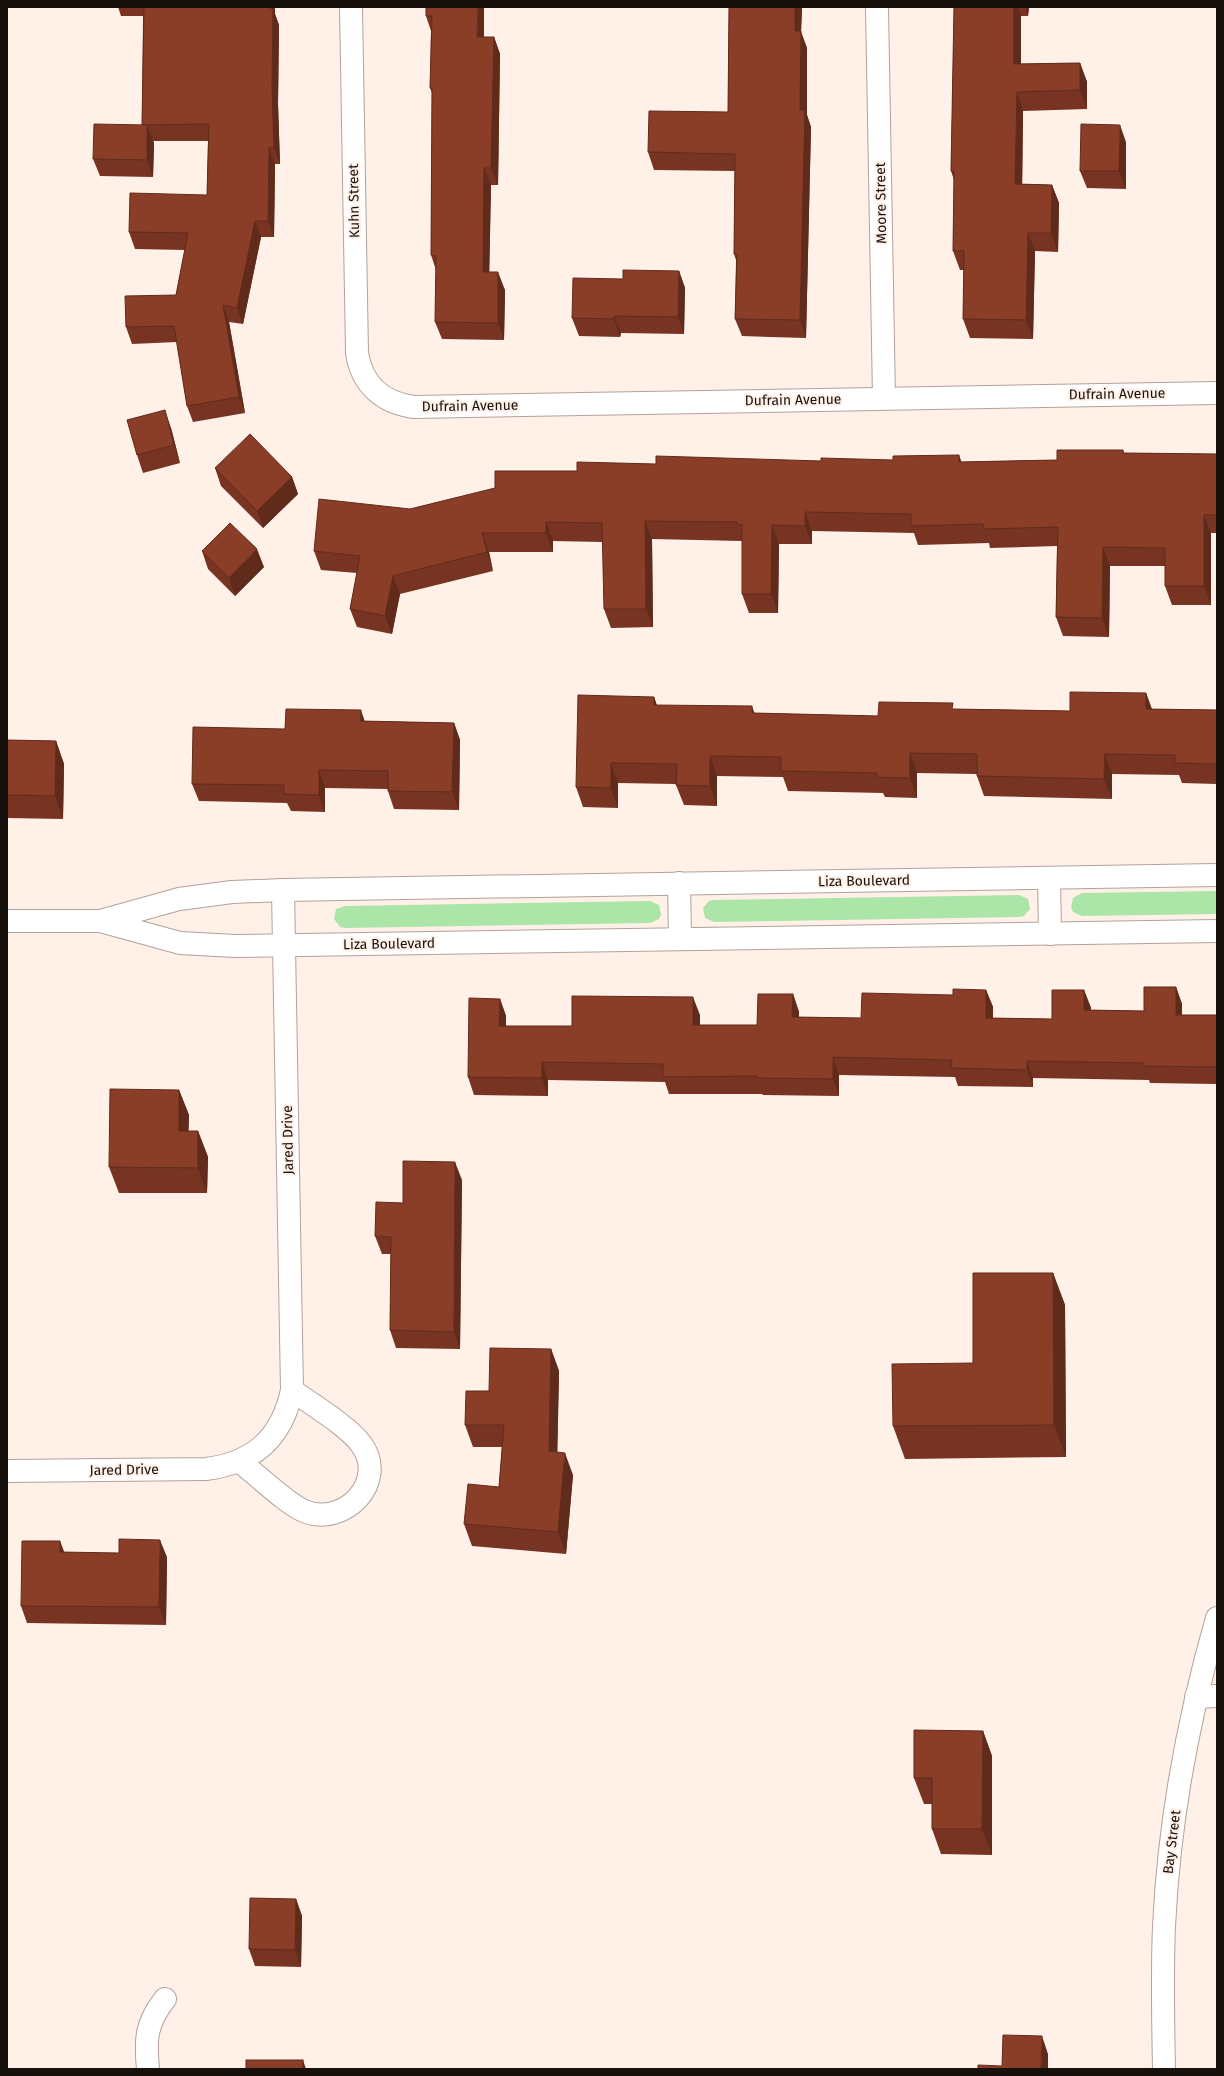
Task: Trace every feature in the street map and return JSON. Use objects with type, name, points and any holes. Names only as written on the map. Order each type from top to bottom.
[{"type":"street","name":"Kuhn Street","points":[[351,7],[357,353],[362,374],[374,391]]},
{"type":"street","name":"Moore Street","points":[[877,7],[884,398]]},
{"type":"street","name":"Dufrain Avenue","points":[[374,391],[393,403],[414,407],[1217,393]]},
{"type":"street","name":"Liza Boulevard","points":[[7,922],[100,920],[180,899],[232,892],[283,890],[1217,875]]},
{"type":"street","points":[[1049,878],[1050,934]]},
{"type":"street","points":[[679,884],[680,939]]},
{"type":"street","name":"Jared Drive","points":[[7,1471],[206,1469],[222,1467],[239,1461],[258,1450],[275,1433],[286,1414],[292,1390],[283,890]]},
{"type":"street","name":"Liza Boulevard","points":[[100,920],[180,944],[284,946],[1217,931]]},
{"type":"street","points":[[239,1461],[304,1511],[323,1515],[330,1514],[346,1509],[359,1498],[368,1479],[369,1466],[362,1445],[354,1435],[292,1390]]},
{"type":"street","name":"Bay Street","points":[[1164,2069],[1163,1975],[1166,1889],[1182,1767],[1207,1697],[1217,1618]]},
{"type":"street","points":[[148,2069],[146,2049],[149,2023],[165,1999]]},
{"type":"green space","points":[[1217,891],[1217,914],[1082,916],[1073,912],[1071,907],[1073,898],[1082,893]]},
{"type":"green space","points":[[1019,895],[1028,899],[1030,909],[1024,916],[1019,917],[714,922],[705,918],[703,908],[709,901],[714,900]]},
{"type":"green space","points":[[650,901],[659,905],[661,915],[659,919],[650,923],[345,928],[340,927],[334,919],[336,909],[345,906]]},
{"type":"building","points":[[144,7],[273,8],[272,88],[274,148],[269,148],[268,221],[255,221],[237,308],[223,305],[239,397],[187,406],[174,326],[126,327],[125,296],[176,295],[188,233],[129,232],[130,193],[207,195],[209,124],[142,125]]},
{"type":"building","points":[[426,7],[478,7],[477,37],[494,37],[491,168],[484,168],[483,272],[498,272],[498,323],[435,322],[436,256],[431,255],[432,88],[430,88],[432,16],[426,16]]},
{"type":"building","points":[[729,7],[795,7],[795,31],[801,31],[800,110],[805,110],[800,320],[735,319],[737,254],[734,254],[735,154],[648,152],[649,111],[728,112]]},
{"type":"building","points":[[954,7],[1014,7],[1014,64],[1080,63],[1080,90],[1017,92],[1015,184],[1052,185],[1051,233],[1028,233],[1026,320],[963,319],[964,251],[953,251],[954,171],[951,171]]},
{"type":"building","points":[[94,124],[147,125],[147,160],[93,159]]},
{"type":"building","points":[[1081,124],[1120,125],[1119,171],[1080,171]]},
{"type":"building","points":[[623,270],[679,271],[678,317],[614,316],[614,319],[572,318],[573,278],[623,279]]},
{"type":"building","points":[[165,410],[174,445],[137,455],[127,420]]},
{"type":"building","points":[[250,434],[292,477],[257,511],[215,468]]},
{"type":"building","points":[[1057,450],[1123,450],[1123,453],[1217,454],[1217,515],[1204,515],[1204,586],[1165,586],[1165,548],[1103,547],[1102,618],[1056,617],[1058,527],[984,529],[983,524],[911,526],[911,514],[805,512],[805,526],[772,525],[771,594],[742,594],[742,525],[737,524],[737,522],[645,521],[646,609],[604,609],[602,523],[546,522],[546,533],[482,533],[487,552],[393,576],[385,616],[350,609],[360,556],[314,551],[319,499],[410,509],[495,488],[495,471],[577,471],[577,462],[656,464],[656,456],[821,461],[821,458],[893,460],[893,456],[959,455],[959,462],[1057,460]]},
{"type":"building","points":[[230,523],[257,549],[229,578],[202,551]]},
{"type":"building","points":[[1070,692],[1146,693],[1146,709],[1217,710],[1217,764],[1175,763],[1175,755],[1105,754],[1104,779],[977,776],[977,754],[910,753],[910,778],[877,777],[877,773],[781,771],[781,757],[710,756],[710,786],[676,785],[677,764],[611,763],[611,788],[576,787],[578,695],[654,697],[654,705],[752,706],[752,713],[878,716],[879,702],[953,703],[952,709],[1070,711]]},
{"type":"building","points":[[286,709],[361,710],[360,721],[454,723],[452,792],[388,791],[388,771],[319,770],[319,795],[284,794],[284,785],[192,784],[193,727],[285,729]]},
{"type":"building","points":[[7,740],[56,741],[55,796],[7,795]]},
{"type":"building","points":[[1144,987],[1176,987],[1176,1015],[1217,1015],[1217,1067],[1143,1066],[1143,1063],[1027,1061],[1027,1070],[951,1068],[952,1060],[833,1057],[833,1079],[757,1078],[757,1076],[663,1077],[663,1064],[542,1062],[542,1078],[468,1077],[469,998],[500,999],[499,1026],[572,1026],[572,996],[693,997],[693,1025],[757,1025],[758,994],[793,994],[792,1017],[861,1018],[862,993],[953,995],[953,989],[986,990],[986,1018],[1052,1019],[1052,990],[1084,990],[1084,1010],[1144,1011]]},
{"type":"building","points":[[110,1089],[179,1090],[179,1131],[198,1131],[198,1168],[109,1167]]},
{"type":"building","points":[[403,1161],[455,1162],[454,1332],[390,1330],[391,1237],[375,1236],[376,1202],[403,1203]]},
{"type":"building","points":[[973,1273],[1053,1273],[1054,1425],[893,1426],[892,1364],[973,1363]]},
{"type":"building","points":[[490,1348],[551,1349],[549,1451],[565,1453],[558,1532],[464,1524],[468,1484],[499,1487],[504,1425],[465,1425],[466,1391],[489,1391]]},
{"type":"building","points":[[119,1539],[160,1540],[159,1607],[21,1606],[22,1541],[60,1541],[60,1552],[119,1553]]},
{"type":"building","points":[[914,1730],[983,1731],[982,1829],[932,1829],[932,1778],[914,1778]]},
{"type":"building","points":[[250,1898],[296,1899],[295,1950],[249,1949]]},
{"type":"building","points":[[1003,2035],[1042,2036],[1041,2069],[978,2069],[978,2065],[1002,2066]]},
{"type":"building","points":[[246,2060],[303,2060],[303,2069],[246,2069]]}]
